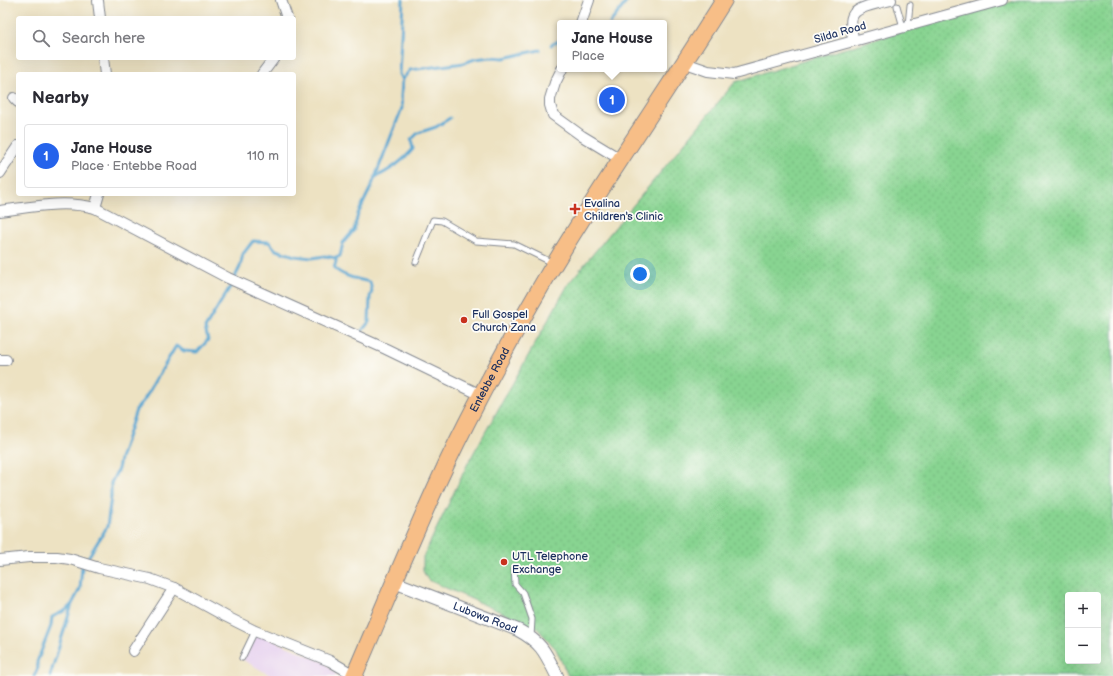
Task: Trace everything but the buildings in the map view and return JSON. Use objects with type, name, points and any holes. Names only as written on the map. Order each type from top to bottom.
[{"type":"main road","name":"Entebbe Road","points":[[354,676],[439,478],[481,395],[554,264],[585,213],[685,63],[724,0]]},
{"type":"street","points":[[100,0],[100,16]]},
{"type":"street","points":[[281,0],[286,16]]},
{"type":"street","points":[[582,20],[589,0]]},
{"type":"street","name":"Silda Road","points":[[685,63],[708,70],[734,74],[1002,0]]},
{"type":"street","points":[[853,40],[852,22],[853,15],[857,11],[868,6],[894,3]]},
{"type":"street","points":[[103,60],[105,72]]},
{"type":"street","points":[[264,72],[272,60]]},
{"type":"street","points":[[560,72],[550,99],[553,116],[620,159]]},
{"type":"street","points":[[0,173],[16,149]]},
{"type":"street","points":[[96,208],[99,196]]},
{"type":"street","points":[[0,211],[59,204],[80,205],[96,208],[232,280],[386,349],[481,395]]},
{"type":"street","points":[[0,560],[29,557],[50,557],[85,563],[107,570],[150,579],[174,588],[255,631],[330,661],[354,676]]},
{"type":"street","name":"Lubowa Road","points":[[394,582],[518,630],[539,644],[549,659],[557,676]]},
{"type":"street","points":[[133,651],[174,588]]},
{"type":"lane","points":[[894,3],[906,26]]},
{"type":"lane","points":[[906,26],[910,5]]},
{"type":"lane","points":[[416,262],[434,220],[442,221],[476,241],[514,244],[554,264]]},
{"type":"lane","points":[[514,568],[515,584],[523,593],[532,620],[531,638]]},
{"type":"lane","points":[[242,658],[255,631]]},
{"type":"shaded area","points":[[258,634],[324,662],[338,676],[268,676],[270,675],[243,660]]},
{"type":"green space","points":[[1018,0],[1113,0],[1113,676],[568,676],[556,649],[537,628],[428,580],[423,571],[423,557],[468,463],[569,283],[735,82],[922,25]]},
{"type":"waterway","points":[[50,676],[72,604],[80,589],[82,567],[107,527],[111,497],[111,483],[118,469],[136,410],[144,400],[176,346],[184,351],[197,352],[208,340],[205,328],[230,287],[240,267],[243,254],[253,241],[269,242],[276,250],[295,256],[312,258],[325,256],[336,258],[340,256],[343,243],[354,230],[358,214],[372,185],[402,108],[402,80],[399,74],[403,0]]},
{"type":"waterway","points":[[612,20],[628,0]]},
{"type":"waterway","points":[[551,45],[557,42]]},
{"type":"waterway","points":[[402,80],[410,70],[464,63],[475,59],[491,57],[504,58],[540,50]]},
{"type":"waterway","points":[[375,177],[390,169],[413,149],[411,140],[418,133],[436,127],[450,118]]},
{"type":"waterway","points":[[336,258],[334,268],[342,274],[370,282],[372,291],[370,297],[369,322],[361,332]]},
{"type":"waterway","points":[[34,676],[38,668],[37,662],[51,626],[52,617],[66,610],[71,605]]},
{"type":"place","name":"Jane House","points":[[612,100]]},
{"type":"place","name":"Evalina Children's Clinic","points":[[575,209]]},
{"type":"place","name":"Full Gospel Church Zana","points":[[464,320]]},
{"type":"place","name":"UTL Telephone Exchange","points":[[504,562]]}]
